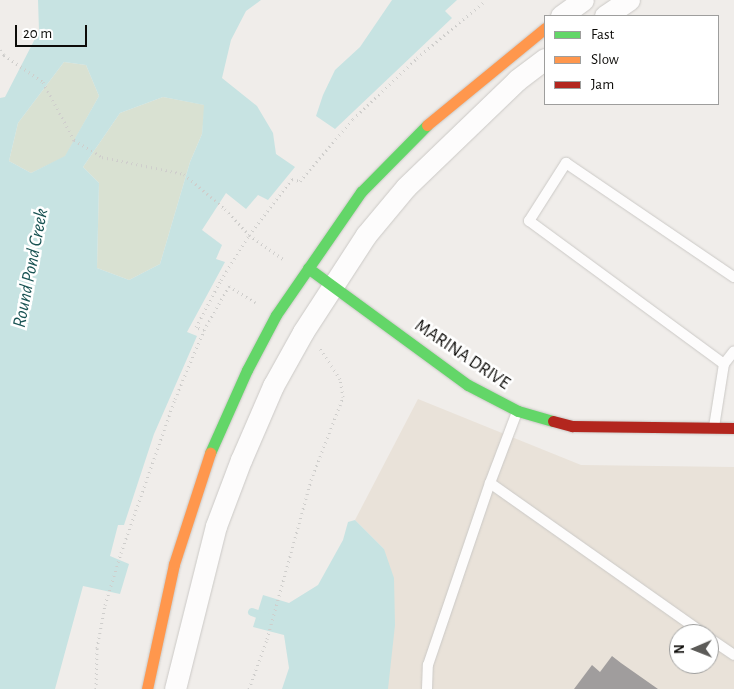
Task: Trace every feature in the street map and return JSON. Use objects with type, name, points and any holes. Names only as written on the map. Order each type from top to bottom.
[{"type":"street","points":[[562,15],[583,0]]},
{"type":"street","points":[[606,15],[628,0]]},
{"type":"street","points":[[147,689],[174,564],[214,442],[247,370],[276,315],[361,192],[422,129],[544,29]]},
{"type":"street","points":[[175,689],[216,526],[240,460],[273,386],[303,332],[366,235],[406,187],[510,86],[544,60]]},
{"type":"street","name":"MARINA DRIVE","points":[[308,268],[468,384],[518,411],[572,426],[734,428]]},
{"type":"lane","points":[[724,364],[529,221],[566,163],[734,277]]},
{"type":"lane","points":[[714,428],[724,364],[734,351]]},
{"type":"lane","points":[[427,689],[428,665],[490,483],[518,411]]},
{"type":"lane","points":[[490,483],[690,624]]},
{"type":"lane","points":[[719,645],[734,655]]},
{"type":"path","points":[[204,330],[196,326],[249,236],[292,179],[300,181],[353,119],[417,58],[486,0]]},
{"type":"path","points":[[0,50],[2,55],[43,82],[74,140],[102,157],[184,174],[225,208],[249,236],[261,244]]},
{"type":"path","points":[[96,689],[96,648],[105,605],[121,553],[175,399],[204,330],[229,286],[262,306]]},
{"type":"path","points":[[249,689],[267,639],[311,480],[343,397],[340,379],[316,341]]},
{"type":"shaded area","points":[[418,399],[581,465],[734,467],[734,689],[388,689],[384,549],[355,520]]},
{"type":"green space","points":[[64,62],[86,65],[99,96],[65,157],[31,173],[9,161],[18,123]]},
{"type":"green space","points":[[163,97],[205,105],[202,134],[190,162],[160,264],[129,280],[97,268],[99,183],[83,167],[120,113]]},
{"type":"water","points":[[38,0],[261,0],[246,11],[231,40],[222,78],[257,106],[273,133],[276,154],[295,167],[268,200],[258,195],[246,209],[226,193],[202,230],[222,245],[216,259],[225,262],[187,332],[197,336],[154,434],[124,525],[118,525],[110,556],[129,564],[120,594],[83,586],[55,689],[0,689],[0,98],[5,97],[39,31]],"holes":[[[64,62],[86,65],[99,96],[65,156],[31,173],[9,161],[18,123]],[[163,97],[204,105],[202,134],[190,162],[160,264],[129,280],[97,268],[99,183],[83,167],[120,113]]]},
{"type":"water","points":[[392,0],[457,0],[445,11],[452,18],[335,129],[316,116],[323,95],[335,70],[360,47]]},
{"type":"water","points":[[355,520],[384,549],[394,578],[395,625],[388,689],[282,689],[289,668],[284,635],[253,627],[263,595],[289,603],[318,585],[343,540],[348,522]]},
{"type":"building","points":[[612,656],[658,689],[574,689],[592,665],[600,672]]},
{"type":"waterway","name":"Round Pond Creek","points":[[252,612],[266,617]]},
{"type":"traffic: fast","points":[[210,453],[247,370],[276,315],[361,192],[427,125]]},
{"type":"traffic: fast","points":[[308,268],[468,385],[518,411],[553,421]]},
{"type":"traffic: slow","points":[[427,125],[544,29]]},
{"type":"traffic: slow","points":[[147,689],[174,564],[210,453]]},
{"type":"traffic: jam","points":[[553,421],[572,426],[734,428]]}]
